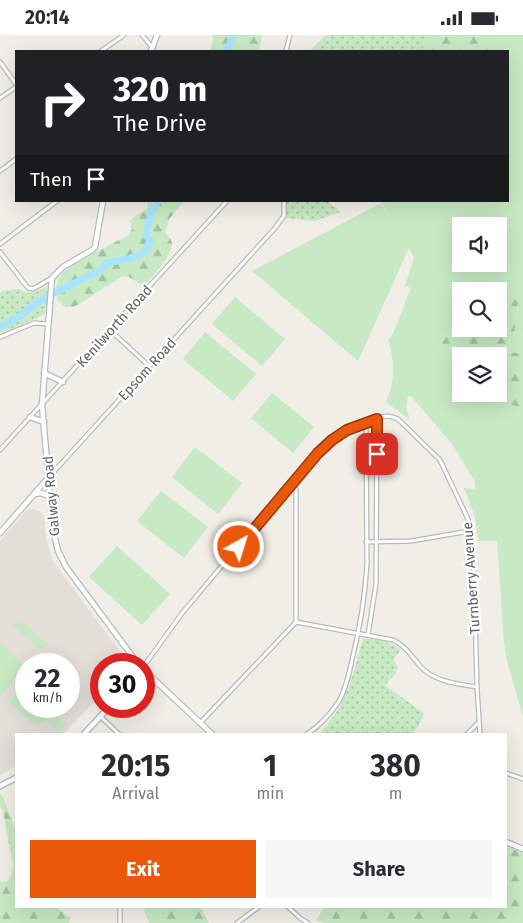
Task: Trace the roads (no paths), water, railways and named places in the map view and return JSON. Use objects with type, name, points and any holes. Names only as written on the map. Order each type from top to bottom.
[{"type":"street","points":[[102,50],[124,35]]},
{"type":"street","points":[[142,35],[152,49]]},
{"type":"street","points":[[152,49],[157,35]]},
{"type":"street","points":[[286,50],[290,35]]},
{"type":"street","points":[[0,62],[15,84]]},
{"type":"street","points":[[0,98],[15,87]]},
{"type":"street","points":[[0,171],[15,160]]},
{"type":"street","points":[[0,243],[56,202]]},
{"type":"street","points":[[0,252],[28,288],[33,289],[52,278],[63,267],[95,247],[103,202]]},
{"type":"street","name":"Kenilworth Road","points":[[0,450],[226,202]]},
{"type":"street","name":"Epsom Road","points":[[0,533],[279,223],[284,216],[284,202]]},
{"type":"street","name":"Galway Road","points":[[52,278],[42,405],[54,541],[61,559],[130,653]]},
{"type":"street","points":[[0,337],[34,323],[48,324]]},
{"type":"street","points":[[110,330],[150,366]]},
{"type":"street","points":[[44,373],[63,382]]},
{"type":"street","points":[[30,417],[44,422]]},
{"type":"street","name":"Turnberry Avenue","points":[[153,653],[183,612],[318,453],[347,430],[377,419],[395,417],[440,460],[467,515],[474,573],[480,733]]},
{"type":"street","points":[[368,635],[376,584],[377,419]]},
{"type":"street","points":[[308,733],[324,722],[339,700],[350,671],[359,633],[366,583],[366,422]]},
{"type":"street","points":[[201,723],[296,622],[296,489],[292,482]]},
{"type":"street","points":[[35,494],[40,493],[50,496]]},
{"type":"street","points":[[366,542],[410,541],[470,531]]},
{"type":"street","points":[[296,622],[397,642],[404,646],[430,675],[447,681],[477,687]]},
{"type":"street","points":[[155,680],[211,733]]},
{"type":"street","points":[[85,733],[100,718]]},
{"type":"street","points":[[102,718],[117,733]]},
{"type":"street","points":[[468,733],[480,722]]},
{"type":"street","points":[[507,773],[523,779]]},
{"type":"street","points":[[0,786],[15,779]]},
{"type":"street","points":[[507,842],[523,849]]},
{"type":"street","points":[[120,908],[120,923]]},
{"type":"street","points":[[237,923],[257,908]]},
{"type":"street","points":[[289,908],[308,923]]},
{"type":"waterway","points":[[227,50],[233,35]]},
{"type":"waterway","points":[[0,327],[52,294],[99,271],[107,263],[145,253],[150,240],[146,235],[151,212],[157,202]]}]
